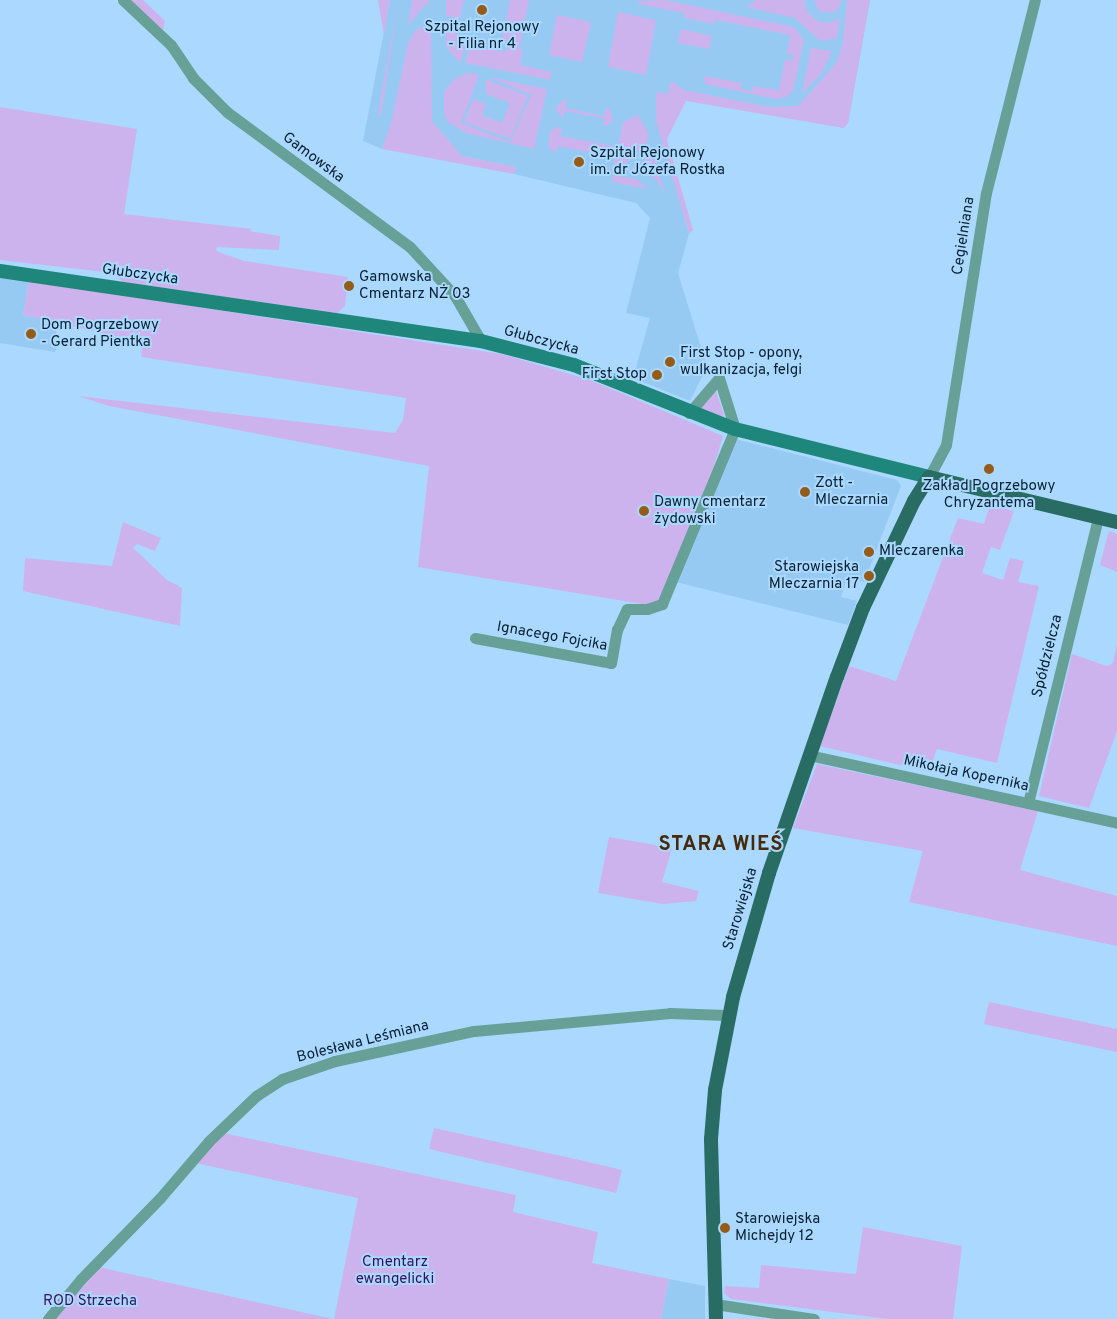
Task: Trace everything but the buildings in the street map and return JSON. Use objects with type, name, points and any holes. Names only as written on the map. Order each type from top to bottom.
[{"type":"main road","name":"Głubczycka","points":[[0,271],[481,342],[574,365],[734,429],[1117,522]]},
{"type":"main road","name":"Starowiejska","points":[[716,1319],[711,1139],[715,1090],[746,946],[809,756],[863,608],[929,477]]},
{"type":"street","name":"Gamowska","points":[[124,0],[152,24],[194,78],[227,112],[410,246],[456,296],[481,342]]},
{"type":"street","name":"Cegielniana","points":[[929,477],[946,445],[986,193],[1035,0]]},
{"type":"street","points":[[690,413],[719,378],[734,429]]},
{"type":"street","name":"Ignacego Fojcika","points":[[475,638],[611,663],[617,630],[627,608],[647,610],[662,604],[734,429]]},
{"type":"street","name":"Spółdzielcza","points":[[1028,803],[1098,517]]},
{"type":"street","name":"Mikołaja Kopernika","points":[[809,756],[1117,823]]},
{"type":"street","name":"Bolesława Leśmiana","points":[[48,1319],[81,1279],[160,1198],[208,1141],[256,1096],[282,1079],[335,1062],[474,1031],[670,1013],[725,1014]]},
{"type":"street","points":[[715,1304],[814,1319]]},
{"type":"shaded area","name":"Szpital Rejonowy im. dr Józefa Rostka","points":[[390,0],[870,0],[848,123],[844,128],[681,94],[661,134],[689,234],[678,273],[707,367],[690,401],[633,378],[650,318],[626,313],[650,218],[636,203],[514,174],[515,167],[462,156],[382,149],[363,141]]},
{"type":"shaded area","points":[[0,277],[29,281],[23,315],[54,321],[58,344],[55,352],[0,343]]},
{"type":"shaded area","points":[[735,439],[897,480],[901,486],[864,582],[847,578],[841,597],[857,601],[848,625],[676,582]]},
{"type":"shaded area","points":[[669,1279],[705,1286],[705,1319],[661,1319]]},
{"type":"green space","points":[[127,0],[143,0],[165,21],[163,30]]},
{"type":"green space","points":[[378,0],[390,0],[384,35]]},
{"type":"green space","points":[[399,0],[381,114],[378,115],[383,85]]},
{"type":"green space","points":[[412,0],[430,0],[408,25]]},
{"type":"green space","points":[[446,0],[464,0],[460,18],[446,16]]},
{"type":"green space","points":[[510,0],[529,0],[519,49],[523,50],[520,65],[552,72],[550,80],[466,63],[469,44],[506,52],[509,41],[502,39]]},
{"type":"green space","points":[[665,0],[794,27],[804,40],[793,91],[786,97],[776,99],[705,84],[704,76],[742,83],[741,89],[752,91],[753,86],[779,90],[785,59],[792,61],[793,55],[787,53],[790,35],[715,20],[714,24],[684,18],[684,13],[638,4],[639,1]]},
{"type":"green space","points":[[756,0],[804,0],[807,11],[816,20],[826,23],[840,19],[837,38],[820,41],[795,18],[747,7]]},
{"type":"green space","points":[[814,0],[842,0],[837,11],[828,13],[819,11]]},
{"type":"green space","points":[[847,0],[870,0],[848,123],[844,128],[686,101],[667,139],[693,230],[689,234],[656,121],[656,92],[668,94],[671,81],[684,90],[769,107],[798,106],[837,62],[843,42]]},
{"type":"green space","points":[[618,12],[656,20],[646,75],[608,67]]},
{"type":"green space","points":[[557,15],[591,22],[582,62],[549,55]]},
{"type":"green space","points":[[446,20],[460,22],[456,41],[466,44],[460,63],[446,47]]},
{"type":"green space","points":[[431,23],[432,121],[462,156],[516,167],[514,174],[382,149],[392,120],[408,43],[416,30]]},
{"type":"green space","points":[[681,29],[712,36],[709,49],[678,43]]},
{"type":"green space","points":[[811,48],[832,51],[821,74],[802,93]]},
{"type":"green space","points":[[469,73],[479,75],[461,123],[510,142],[531,95],[489,77],[547,89],[534,149],[466,133],[448,122],[444,114],[444,91],[456,78]]},
{"type":"green space","points":[[485,79],[528,96],[510,139],[464,122],[473,99],[486,104],[482,115],[502,123],[510,103],[486,94]]},
{"type":"green space","points":[[563,100],[567,100],[565,108],[604,116],[606,109],[610,109],[613,120],[607,126],[603,125],[604,118],[565,111],[563,118],[555,109]]},
{"type":"green space","points":[[0,107],[137,129],[124,214],[252,229],[249,231],[280,236],[279,250],[217,247],[216,251],[244,261],[348,277],[345,306],[337,313],[123,282],[113,273],[0,260]]},
{"type":"green space","points":[[638,115],[648,133],[647,143],[626,163],[614,165],[615,157],[558,146],[556,153],[548,147],[550,131],[557,127],[562,128],[560,136],[618,147],[623,122]]},
{"type":"green space","points":[[652,148],[664,192],[655,178],[632,168],[643,162]]},
{"type":"green space","points":[[613,175],[636,179],[648,189],[612,182]]},
{"type":"green space","points":[[29,281],[501,354],[590,380],[723,436],[713,469],[659,602],[649,605],[418,567],[429,466],[109,406],[78,396],[395,433],[403,420],[406,398],[141,357],[142,348],[129,339],[23,315]]},
{"type":"green space","points":[[716,391],[724,415],[721,418],[702,411],[701,408]]},
{"type":"green space","points":[[990,505],[1014,511],[1000,550],[991,547],[982,573],[1003,580],[1010,558],[1024,561],[1018,582],[1039,586],[997,763],[937,749],[929,772],[820,746],[849,666],[896,681],[958,518],[984,524]]},
{"type":"green space","points":[[123,522],[161,538],[155,551],[137,544],[133,548],[167,580],[182,588],[180,626],[23,591],[25,558],[112,566]]},
{"type":"green space","points":[[1109,531],[1117,534],[1117,572],[1100,565]]},
{"type":"green space","points":[[1117,644],[1117,731],[1089,808],[1039,796],[1072,654],[1107,666],[1113,663]]},
{"type":"green space","points":[[817,764],[1038,811],[1020,870],[1117,896],[1117,946],[909,902],[923,851],[793,828]]},
{"type":"green space","points":[[609,837],[672,848],[662,882],[699,891],[696,901],[663,904],[598,893]]},
{"type":"green space","points":[[989,1002],[1117,1029],[1117,1052],[984,1024]]},
{"type":"green space","points":[[434,1128],[622,1170],[616,1193],[429,1149]]},
{"type":"green space","name":"Cmentarz ewangelicki","points":[[223,1133],[516,1195],[513,1212],[598,1232],[592,1263],[669,1279],[661,1319],[334,1319],[358,1198],[195,1163]]},
{"type":"green space","points":[[863,1227],[962,1246],[953,1319],[888,1319],[731,1299],[724,1293],[725,1286],[759,1288],[761,1265],[856,1274]]},
{"type":"green space","name":"ROD Strzecha","points":[[100,1267],[116,1271],[333,1319],[54,1319]]},
{"type":"place","name":"Szpital Rejonowy - Filia nr 4","points":[[482,10]]},
{"type":"place","name":"Szpital Rejonowy im. dr Józefa Rostka","points":[[579,162]]},
{"type":"place","name":"Gamowska Cmentarz NŻ 03","points":[[349,286]]},
{"type":"place","name":"Dom Pogrzebowy - Gerard Pientka","points":[[31,334]]},
{"type":"place","name":"First Stop - opony, wulkanizacja, felgi","points":[[670,362]]},
{"type":"place","name":"First Stop","points":[[657,375]]},
{"type":"place","name":"Zakład Pogrzebowy Chryzantema","points":[[989,469]]},
{"type":"place","name":"Zott - Mleczarnia","points":[[805,492]]},
{"type":"place","name":"Dawny cmentarz żydowski","points":[[644,511]]},
{"type":"place","name":"Mleczarenka","points":[[869,552]]},
{"type":"place","name":"Starowiejska Mleczarnia 17","points":[[869,576]]},
{"type":"place","name":"Starowiejska Michejdy 12","points":[[725,1228]]},
{"type":"district","name":"STARA WIEŚ","points":[[721,845]]}]
